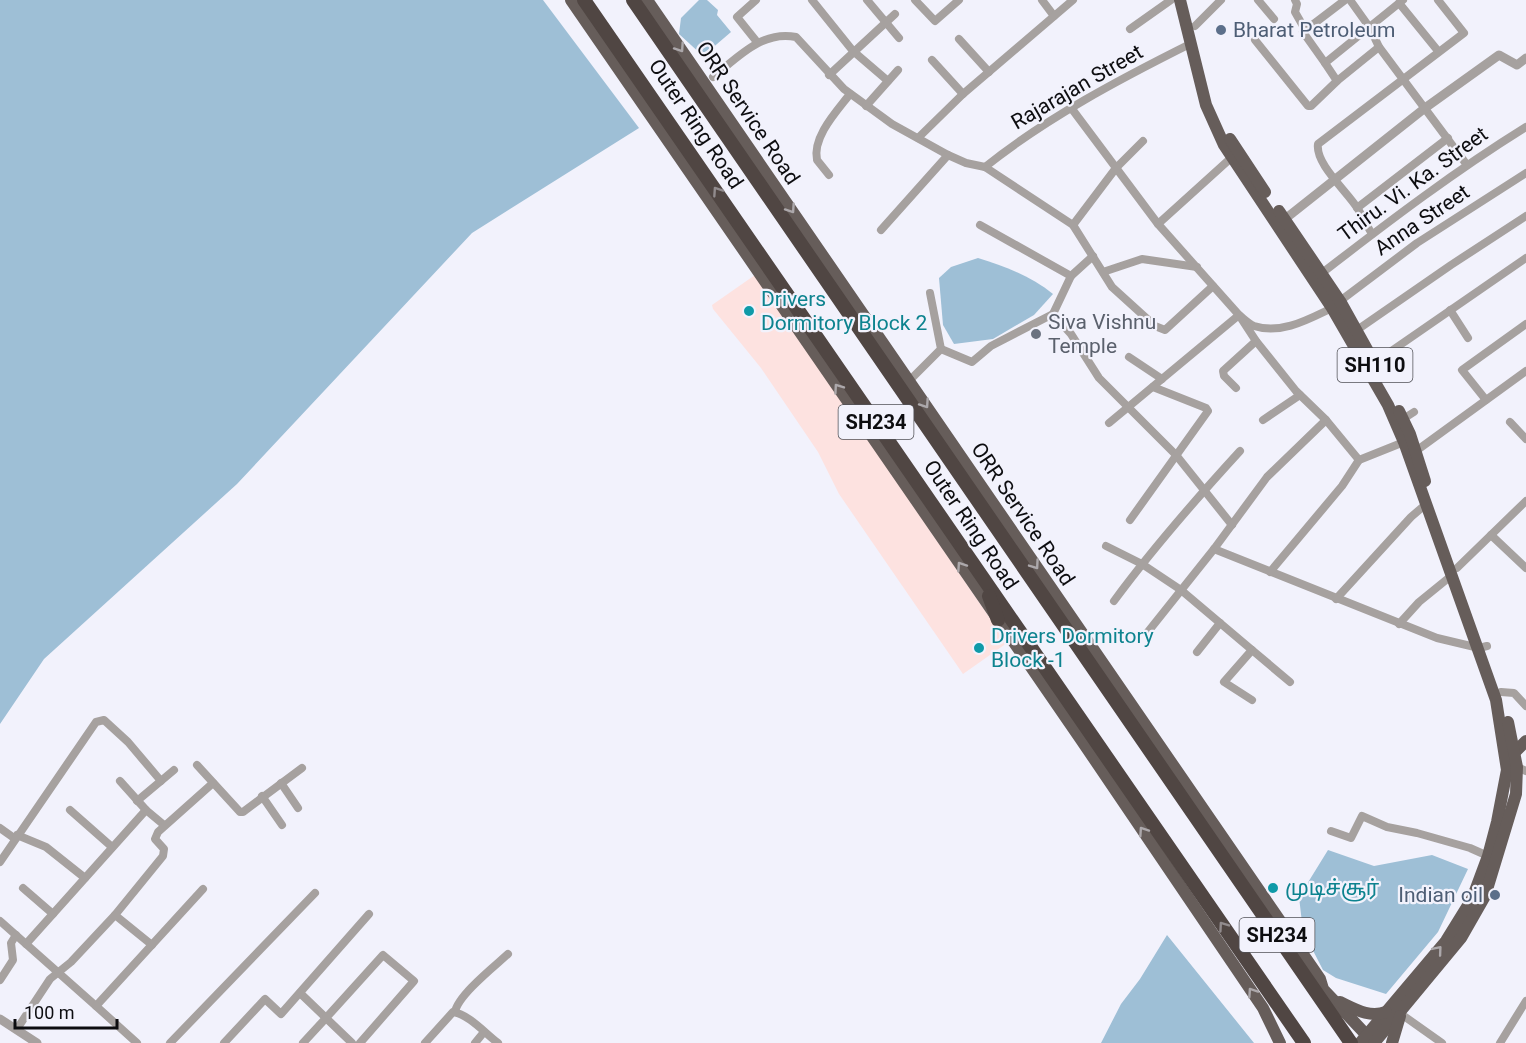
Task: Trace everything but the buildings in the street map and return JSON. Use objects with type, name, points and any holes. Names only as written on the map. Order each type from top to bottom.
[{"type":"highway","name":"Outer Ring Road","points":[[633,0],[1351,1043]]},
{"type":"highway","name":"Outer Ring Road","points":[[584,1],[1304,1043]]},
{"type":"highway","points":[[991,521],[1021,546]]},
{"type":"highway","points":[[982,577],[998,620]]},
{"type":"highway","points":[[1107,670],[1119,706]]},
{"type":"highway","points":[[1080,738],[1113,767]]},
{"type":"main road","points":[[571,0],[1080,738],[1263,1008],[1280,1043]]},
{"type":"main road","name":"ORR Service Road","points":[[647,0],[1320,980],[1323,990],[1368,1041]]},
{"type":"main road","name":"SH110","points":[[1180,0],[1191,28]]},
{"type":"main road","name":"SH110","points":[[1188,0],[1206,105],[1231,158],[1357,330],[1403,419],[1416,451],[1454,572]]},
{"type":"main road","name":"SH110","points":[[1194,43],[1214,102],[1237,152],[1322,273],[1383,395],[1404,442],[1425,505],[1501,692],[1510,752],[1504,792],[1488,856],[1472,899],[1458,924],[1388,1011],[1368,1041]]},
{"type":"main road","name":"SH110","points":[[1368,1041],[1412,998],[1461,938],[1480,908],[1493,873],[1522,769],[1510,752],[1483,647]]},
{"type":"main road","points":[[1510,752],[1526,741]]},
{"type":"main road","points":[[1331,997],[1364,1013],[1377,1015],[1388,1011]]},
{"type":"main road","points":[[1392,1043],[1401,1014],[1412,998]]},
{"type":"street","points":[[756,0],[737,17],[757,42]]},
{"type":"street","points":[[812,0],[853,51],[888,81]]},
{"type":"street","points":[[867,0],[899,38]]},
{"type":"street","points":[[915,0],[932,19],[937,20],[958,0]]},
{"type":"street","points":[[1042,0],[1054,16]]},
{"type":"street","points":[[918,138],[963,94],[1073,0]]},
{"type":"street","points":[[1130,29],[1171,0]]},
{"type":"street","points":[[1191,28],[1221,0]]},
{"type":"street","points":[[1258,0],[1274,19]]},
{"type":"street","points":[[1295,0],[1297,4],[1295,12],[1303,26],[1303,32],[1337,81]]},
{"type":"street","points":[[1303,32],[1345,0]]},
{"type":"street","points":[[1350,0],[1370,28],[1379,47],[1467,165]]},
{"type":"street","points":[[1372,234],[1357,208],[1319,157],[1318,144],[1464,33],[1438,0]]},
{"type":"street","points":[[1325,63],[1401,1],[1438,51]]},
{"type":"street","points":[[829,75],[895,14]]},
{"type":"street","points":[[713,78],[757,42],[783,36],[796,37],[829,75],[866,106],[948,155],[966,163],[985,167],[1073,225],[1112,287],[1155,326],[1165,330],[1213,286]]},
{"type":"street","points":[[959,39],[989,72]]},
{"type":"street","points":[[1255,40],[1308,106],[1314,105],[1337,81],[1379,47]]},
{"type":"street","name":"Rajarajan Street","points":[[985,167],[1014,144],[1072,109],[1152,63],[1194,43]]},
{"type":"street","points":[[1285,219],[1425,108],[1498,55],[1517,65],[1526,58]]},
{"type":"street","points":[[932,60],[963,94]]},
{"type":"street","points":[[866,106],[898,70]]},
{"type":"street","points":[[829,175],[819,165],[817,147],[828,124],[850,94]]},
{"type":"street","points":[[1072,109],[1158,224],[1239,315],[1256,341],[1300,395],[1326,420],[1359,460]]},
{"type":"street","name":"Thiru. Vi. Ka. Street","points":[[1322,273],[1467,165],[1526,127]]},
{"type":"street","points":[[1357,208],[1448,138]]},
{"type":"street","points":[[1073,225],[1116,168],[1143,141]]},
{"type":"street","points":[[881,230],[948,155]]},
{"type":"street","points":[[1158,224],[1231,158]]},
{"type":"street","name":"Anna Street","points":[[1239,315],[1253,326],[1272,328],[1298,324],[1336,304],[1417,243],[1526,173]]},
{"type":"street","points":[[1357,330],[1526,216]]},
{"type":"street","points":[[980,225],[1071,276]]},
{"type":"street","points":[[941,349],[972,362],[991,346],[1053,314],[1071,276],[1093,256]]},
{"type":"street","points":[[1374,363],[1526,258]]},
{"type":"street","points":[[1103,272],[1142,259],[1197,267]]},
{"type":"street","points":[[930,293],[941,349]]},
{"type":"street","points":[[1450,310],[1467,338]]},
{"type":"street","points":[[1053,314],[1071,334],[1100,378],[1176,455],[1232,525]]},
{"type":"street","points":[[1109,423],[1239,315]]},
{"type":"street","points":[[1486,400],[1462,370],[1526,324]]},
{"type":"street","points":[[1236,388],[1224,376],[1223,371],[1256,341]]},
{"type":"street","points":[[909,381],[941,349]]},
{"type":"street","points":[[1129,357],[1162,379]]},
{"type":"street","points":[[1416,451],[1526,371]]},
{"type":"street","points":[[1130,520],[1208,411],[1206,408],[1153,387]]},
{"type":"street","points":[[1263,420],[1300,395]]},
{"type":"street","points":[[1403,419],[1414,412]]},
{"type":"street","points":[[1147,633],[1214,549],[1267,477],[1326,420]]},
{"type":"street","points":[[1510,422],[1526,439]]},
{"type":"street","points":[[1270,572],[1342,486],[1359,460],[1404,442]]},
{"type":"street","points":[[1114,602],[1142,564],[1240,451]]},
{"type":"street","points":[[1399,624],[1419,602],[1454,572],[1526,501]]},
{"type":"street","points":[[1336,598],[1411,517],[1425,505]]},
{"type":"street","points":[[1491,535],[1526,568]]},
{"type":"street","points":[[1106,546],[1142,564],[1181,590],[1290,682]]},
{"type":"street","points":[[1214,549],[1437,638],[1483,647]]},
{"type":"street","points":[[1197,652],[1220,623]]},
{"type":"street","points":[[1252,650],[1224,682],[1252,700]]},
{"type":"street","points":[[1501,692],[1514,693],[1526,706]]},
{"type":"street","points":[[0,861],[96,722],[100,720],[104,720],[128,742],[161,781]]},
{"type":"street","points":[[197,765],[240,812],[302,768]]},
{"type":"street","points":[[137,801],[174,770]]},
{"type":"street","points":[[120,781],[146,810],[164,825]]},
{"type":"street","points":[[17,1029],[50,979],[71,962],[115,915],[164,856],[164,849],[155,836],[164,825],[213,783]]},
{"type":"street","points":[[281,783],[298,808]]},
{"type":"street","points":[[262,796],[282,825]]},
{"type":"street","points":[[70,810],[112,847]]},
{"type":"street","points":[[26,944],[146,810]]},
{"type":"street","points":[[1331,831],[1351,838],[1362,816],[1387,827],[1470,848],[1488,856]]},
{"type":"street","points":[[0,828],[46,847],[85,878]]},
{"type":"street","points":[[23,888],[53,914]]},
{"type":"street","points":[[96,1006],[203,889]]},
{"type":"street","points":[[170,1043],[315,893]]},
{"type":"street","points":[[224,1043],[265,999],[281,1014],[369,914]]},
{"type":"street","points":[[115,915],[152,945]]},
{"type":"street","points":[[0,921],[137,1043]]},
{"type":"street","points":[[0,980],[12,960],[11,943],[16,935]]},
{"type":"street","points":[[425,1043],[455,1012],[455,1008],[465,995],[508,954]]},
{"type":"street","points":[[303,1043],[383,955],[414,981],[360,1043]]},
{"type":"street","points":[[300,993],[352,1043]]},
{"type":"street","points":[[1500,1043],[1526,1001]]},
{"type":"street","points":[[455,1012],[498,1043]]},
{"type":"street","points":[[1401,1014],[1442,1043]]},
{"type":"street","points":[[0,1020],[37,1043]]},
{"type":"street","points":[[475,1043],[484,1032]]},
{"type":"shaded area","points":[[755,275],[1007,643],[963,674],[839,494],[818,452],[761,368],[713,309],[712,305]]},
{"type":"water","points":[[0,0],[543,0],[639,128],[472,233],[237,484],[44,659],[0,724]]},
{"type":"water","points":[[699,0],[707,0],[718,10],[717,15],[731,32],[703,56],[679,34],[681,18]]},
{"type":"water","points":[[978,258],[1018,273],[1053,294],[1034,315],[993,339],[954,344],[943,325],[939,278],[951,267]]},
{"type":"water","points":[[1328,850],[1374,866],[1432,855],[1468,869],[1438,932],[1386,994],[1336,978],[1323,970],[1303,931],[1299,897]]},
{"type":"water","points":[[1167,935],[1254,1043],[1101,1043],[1121,1004],[1140,979]]},
{"type":"place","name":"Bharat Petroleum","points":[[1221,30]]},
{"type":"place","name":"Drivers Dormitory Block 2","points":[[749,311]]},
{"type":"place","name":"Siva Vishnu Temple","points":[[1036,334]]},
{"type":"place","name":"Drivers Dormitory Block -1","points":[[979,648]]},
{"type":"place","name":"முடிச்சூர்","points":[[1273,888]]},
{"type":"place","name":"Indian oil","points":[[1495,895]]}]
